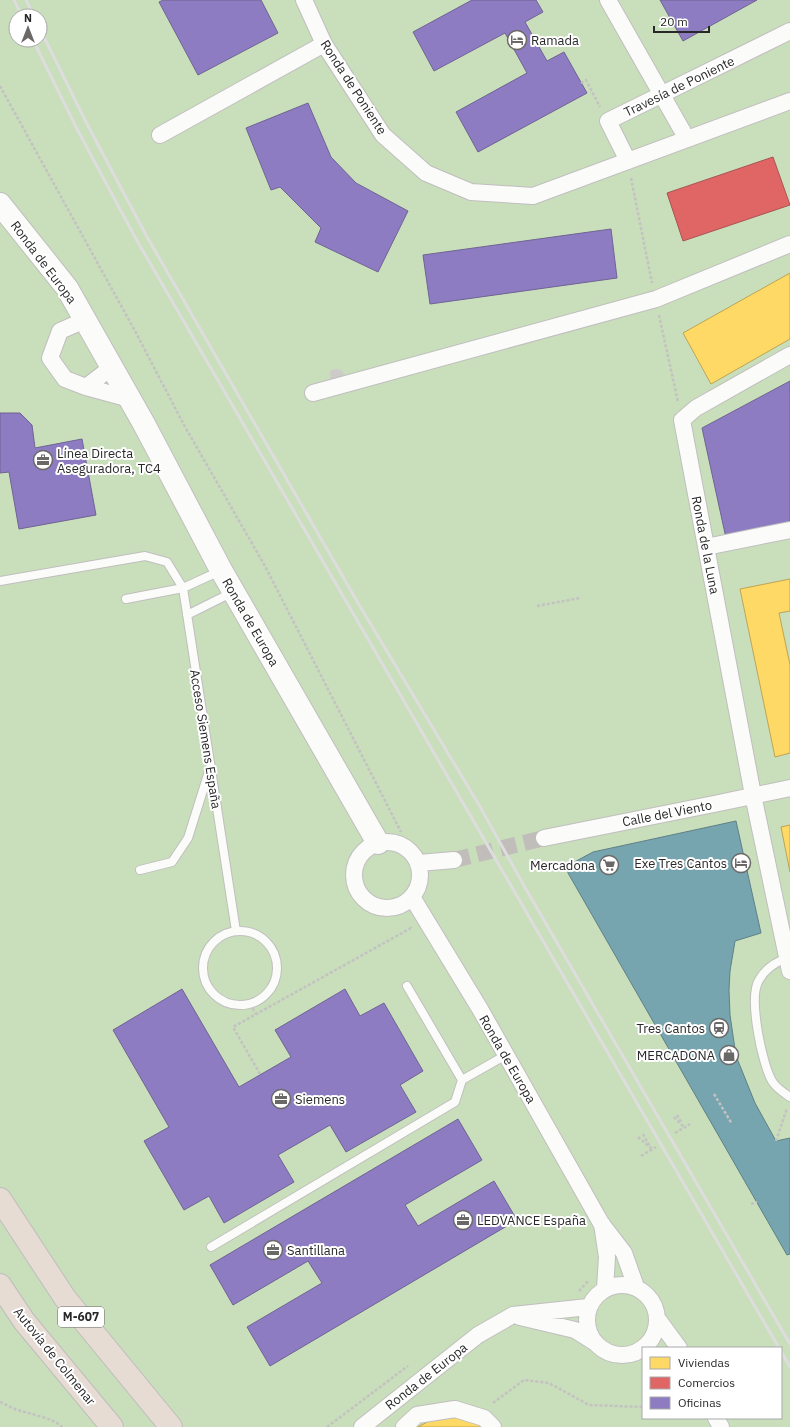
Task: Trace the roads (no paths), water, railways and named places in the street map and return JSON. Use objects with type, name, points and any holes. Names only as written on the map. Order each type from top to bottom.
[{"type":"highway","name":"M-607","points":[[0,1198],[65,1298],[172,1427]]},
{"type":"highway","name":"Autovía de Colmenar","points":[[0,1285],[24,1321],[112,1427]]},
{"type":"street","name":"Ronda de Poniente","points":[[304,0],[324,44],[383,135],[426,173],[471,192],[533,196],[790,101]]},
{"type":"street","points":[[608,0],[687,139]]},
{"type":"street","name":"Travesía de Poniente","points":[[628,161],[608,121],[790,31]]},
{"type":"street","points":[[160,135],[324,44]]},
{"type":"street","name":"Ronda de Europa","points":[[0,204],[67,288],[130,399],[233,592],[378,843]]},
{"type":"street","points":[[313,393],[656,299],[790,244]]},
{"type":"street","name":"Ronda de Europa","points":[[85,320],[60,330],[50,358],[65,379],[86,387],[130,399]]},
{"type":"street","name":"Ronda de la Luna","points":[[789,965],[787,939],[753,795],[682,420],[696,408],[790,355]]},
{"type":"street","points":[[86,387],[112,367]]},
{"type":"street","points":[[706,547],[790,530]]},
{"type":"street","name":"Calle del Viento","points":[[544,838],[790,788]]},
{"type":"street","points":[[387,841],[406,847],[414,854],[419,863],[420,881],[417,890],[412,897],[403,904],[392,908],[381,908],[371,904],[362,897],[356,888],[354,877],[355,866],[360,856],[367,848],[378,843],[387,841]]},
{"type":"street","points":[[419,863],[454,860]]},
{"type":"street","name":"Ronda de Europa","points":[[412,897],[480,1008],[602,1223],[624,1253],[636,1287]]},
{"type":"street","name":"Ronda de Europa","points":[[602,1223],[607,1257],[604,1288]]},
{"type":"street","points":[[594,1342],[586,1326],[588,1307],[595,1296],[604,1288],[625,1284],[636,1287],[644,1292],[656,1308],[656,1329],[652,1338],[644,1347]]},
{"type":"street","name":"Ronda de Europa","points":[[362,1427],[478,1335],[513,1315],[588,1307]]},
{"type":"street","points":[[513,1315],[575,1330],[594,1342],[603,1350],[615,1355],[642,1357]]},
{"type":"street","points":[[657,1318],[678,1347]]},
{"type":"street","points":[[627,1355],[642,1349]]},
{"type":"street","points":[[404,1427],[417,1415],[454,1409],[484,1418],[493,1427]]},
{"type":"lane","points":[[0,581],[145,556],[167,562],[183,588]]},
{"type":"lane","points":[[126,599],[183,588],[221,570]]},
{"type":"lane","name":"Acceso Siemens España","points":[[183,588],[236,931]]},
{"type":"lane","points":[[187,615],[233,592]]},
{"type":"lane","points":[[140,870],[172,862],[188,838],[211,766]]},
{"type":"lane","points":[[236,931],[250,932],[265,940],[275,953],[278,970],[273,987],[263,997],[250,1004],[233,1004],[219,998],[209,988],[204,975],[204,958],[214,942],[229,932],[236,931]]},
{"type":"lane","points":[[789,965],[778,961],[759,980],[756,988],[755,1004],[757,1032],[765,1063],[772,1081],[780,1090],[790,1097]]},
{"type":"lane","points":[[407,986],[462,1080]]},
{"type":"lane","points":[[211,1247],[455,1102],[462,1080],[506,1055]]},
{"type":"tunnel","points":[[454,860],[544,838]]},
{"type":"railway","points":[[14,0],[18,8]]},
{"type":"railway","points":[[26,0],[30,8]]},
{"type":"railway","points":[[48,45],[87,124],[146,235],[358,603],[479,805],[527,891],[790,1344]]},
{"type":"railway","points":[[37,48],[77,129],[136,239],[778,1347]]},
{"type":"railway","points":[[782,1353],[790,1367]]},
{"type":"place","name":"Ramada","points":[[517,40]]},
{"type":"place","name":"Línea Directa Aseguradora, TC4","points":[[43,460]]},
{"type":"place","name":"Exe Tres Cantos","points":[[741,863]]},
{"type":"place","name":"Mercadona","points":[[609,865]]},
{"type":"place","name":"Tres Cantos","points":[[719,1028]]},
{"type":"place","name":"MERCADONA","points":[[729,1055]]},
{"type":"place","name":"Siemens","points":[[281,1099]]},
{"type":"place","name":"LEDVANCE España","points":[[463,1220]]},
{"type":"place","name":"Santillana","points":[[273,1250]]}]
